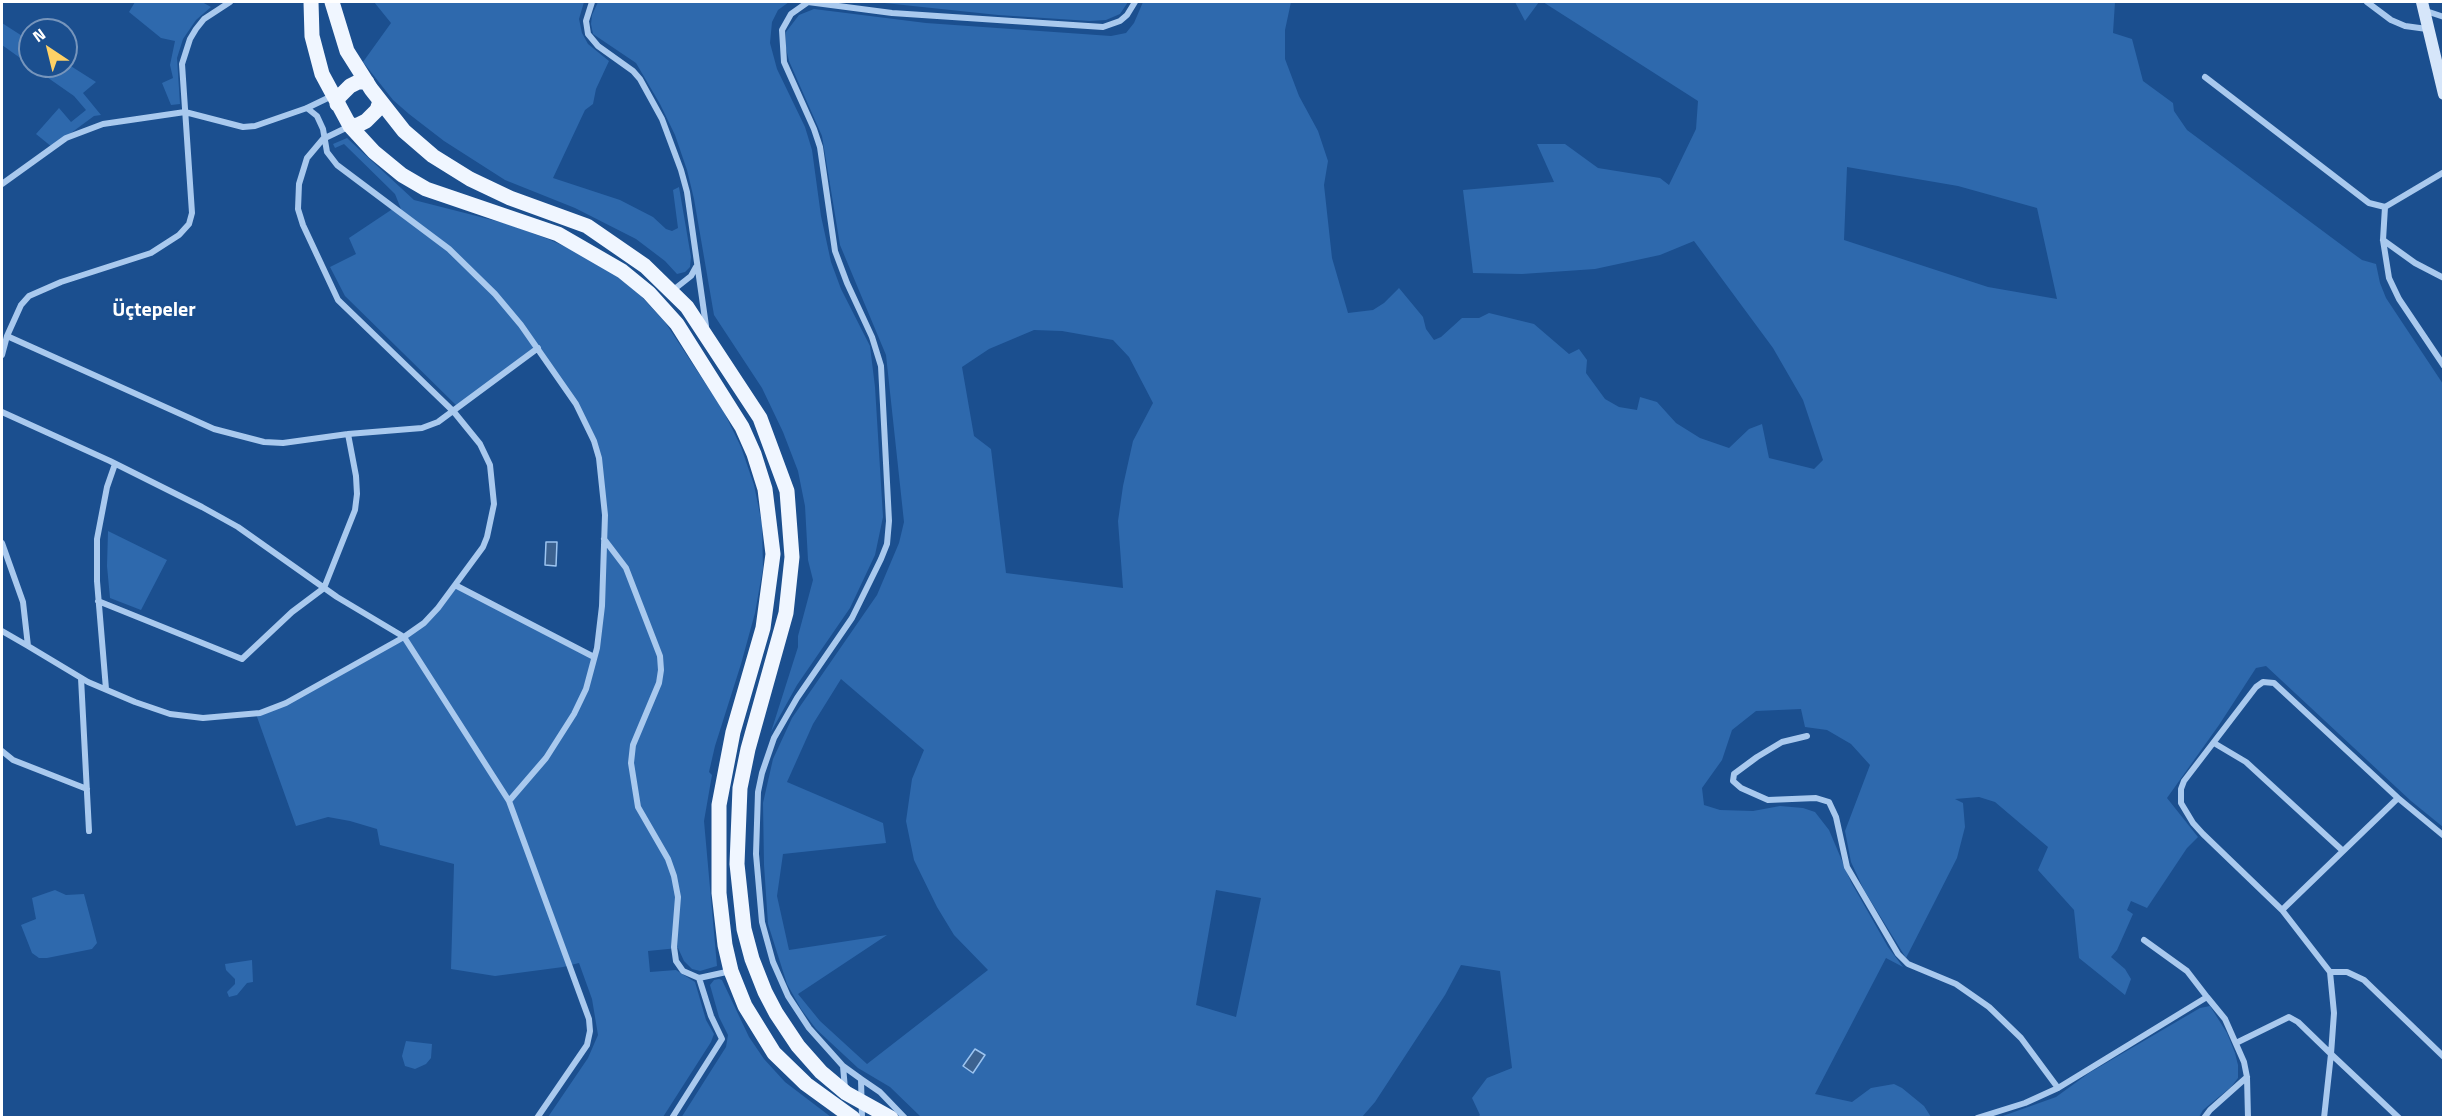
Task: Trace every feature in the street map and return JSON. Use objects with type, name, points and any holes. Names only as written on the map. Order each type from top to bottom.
[{"type":"main road","points":[[311,2],[311,30],[321,74],[350,126],[384,161],[411,181],[437,193],[558,234],[593,253],[635,281],[664,308],[688,339],[730,406],[754,454],[765,489],[773,554],[763,628],[733,732],[719,805],[719,893],[725,945],[731,971],[745,1006],[774,1053],[806,1083],[852,1116]]},
{"type":"main road","points":[[332,2],[347,51],[380,101],[404,131],[450,167],[496,192],[587,226],[636,258],[672,291],[707,336],[764,425],[785,483],[791,518],[792,557],[786,613],[748,749],[740,788],[737,864],[744,929],[758,975],[776,1013],[808,1059],[846,1093],[891,1118]]},
{"type":"main road","points":[[334,100],[350,86],[358,82],[367,82]]},
{"type":"main road","points":[[350,126],[366,121],[376,110],[380,101]]},
{"type":"street","points":[[2,355],[7,336],[21,305],[36,292],[151,253],[179,235],[189,224],[192,213],[182,64],[187,45],[204,19],[230,2]]},
{"type":"street","points":[[592,2],[586,21],[588,34],[598,46],[633,70],[651,95],[662,119],[687,192],[707,336]]},
{"type":"street","points":[[905,1118],[880,1092],[843,1066],[798,1013],[773,962],[762,921],[759,898],[756,854],[757,808],[762,772],[774,738],[797,698],[852,618],[870,585],[886,544],[889,509],[884,382],[879,354],[835,251],[820,147],[784,62],[782,30],[791,14],[808,2],[892,13],[1102,27],[1120,21],[1135,2]]},
{"type":"street","points":[[2367,2],[2381,14],[2398,23],[2415,28],[2427,28]]},
{"type":"street","points":[[2422,6],[2440,66],[2444,94]]},
{"type":"street","points":[[2422,6],[2444,17]]},
{"type":"street","points":[[2205,77],[2369,203],[2385,207],[2444,172]]},
{"type":"street","points":[[2,184],[52,147],[85,130],[127,120],[185,112],[243,127],[255,126],[334,100]]},
{"type":"street","points":[[307,108],[317,116],[323,129],[327,152],[337,165],[449,249],[495,294],[538,348],[576,404],[594,441],[604,487],[602,606],[594,657],[586,689],[574,714],[546,759],[509,801]]},
{"type":"street","points":[[2,631],[81,678],[170,714],[203,718],[260,714],[286,703],[404,638],[438,608],[483,547],[491,524],[494,504],[490,465],[480,444],[454,412],[338,300],[298,209],[301,171],[307,158],[323,139],[350,126]]},
{"type":"street","points":[[2385,207],[2383,240],[2385,267],[2393,289],[2444,366]]},
{"type":"street","points":[[2383,240],[2423,268],[2444,278]]},
{"type":"street","points":[[672,291],[691,276],[696,264]]},
{"type":"street","points":[[7,336],[214,429],[242,438],[283,443],[348,434],[422,428],[454,412],[538,348]]},
{"type":"street","points":[[2,412],[116,464],[238,528],[324,588],[404,638],[509,801],[589,1019],[590,1031],[587,1045],[537,1118]]},
{"type":"street","points":[[98,601],[242,659],[292,612],[324,588],[350,526],[357,494],[348,434]]},
{"type":"street","points":[[106,689],[98,601],[97,539],[107,487],[116,464]]},
{"type":"street","points":[[603,539],[626,568],[660,656],[659,684],[636,736],[631,763],[638,807],[668,859],[674,876],[678,897],[674,947],[676,961],[683,971],[699,978],[731,971]]},
{"type":"street","points":[[2,543],[23,602],[28,646]]},
{"type":"street","points":[[455,585],[594,657]]},
{"type":"street","points":[[81,678],[89,831]]},
{"type":"street","points":[[2324,1118],[2334,1013],[2330,972],[2282,910],[2193,823],[2181,803],[2181,789],[2184,781],[2256,687],[2263,682],[2271,681],[2398,798],[2444,836]]},
{"type":"street","points":[[1807,736],[1782,742],[1757,757],[1734,774],[1733,781],[1741,788],[1768,800],[1816,798],[1829,802],[1836,817],[1847,867],[1898,954],[1908,964],[1956,984],[1989,1006],[2026,1044],[2058,1088]]},
{"type":"street","points":[[2214,743],[2246,762],[2343,851]]},
{"type":"street","points":[[2,752],[13,760],[87,789]]},
{"type":"street","points":[[2282,910],[2398,798]]},
{"type":"street","points":[[2144,940],[2187,971],[2225,1019],[2247,1077],[2248,1118]]},
{"type":"street","points":[[2330,972],[2347,972],[2364,980],[2444,1057]]},
{"type":"street","points":[[672,1118],[722,1039],[711,1016],[699,978]]},
{"type":"street","points":[[1977,1118],[2025,1103],[2058,1088],[2207,997]]},
{"type":"street","points":[[2236,1043],[2289,1017],[2298,1022],[2399,1118]]},
{"type":"street","points":[[843,1066],[846,1093],[852,1116]]},
{"type":"street","points":[[2204,1118],[2247,1077]]},
{"type":"street","points":[[852,1116],[860,1101],[861,1079]]},
{"type":"shaded area","points":[[135,2],[202,2],[211,7],[196,20],[183,39],[177,58],[180,104],[171,105],[162,83],[173,78],[170,65],[175,41],[161,38],[129,12]]},
{"type":"shaded area","points":[[374,2],[584,2],[579,19],[582,33],[588,44],[609,61],[596,89],[593,104],[585,110],[553,178],[620,200],[653,217],[666,229],[672,231],[678,228],[673,190],[679,187],[691,257],[690,267],[685,272],[677,274],[665,261],[636,239],[575,208],[505,180],[444,141],[409,114],[393,100],[363,62],[391,23]]},
{"type":"shaded area","points":[[598,2],[789,2],[778,10],[772,22],[770,43],[777,69],[805,127],[812,150],[821,216],[831,262],[841,289],[870,346],[875,387],[883,517],[875,555],[850,608],[797,685],[771,732],[798,647],[798,636],[813,580],[808,560],[805,506],[798,471],[762,388],[714,315],[694,199],[675,135],[636,63],[593,34],[592,15]]},
{"type":"shaded area","points":[[875,2],[1128,2],[1120,14],[1106,20],[1090,21],[998,15]]},
{"type":"shaded area","points":[[1143,2],[1291,2],[1285,30],[1285,59],[1299,96],[1318,131],[1328,161],[1324,185],[1332,258],[1348,313],[1373,310],[1399,288],[1423,317],[1426,329],[1434,340],[1441,337],[1462,318],[1479,318],[1489,313],[1534,324],[1569,354],[1579,349],[1587,360],[1586,373],[1605,399],[1619,407],[1637,410],[1640,397],[1657,402],[1676,423],[1700,438],[1729,448],[1749,429],[1762,424],[1769,458],[1814,469],[1823,460],[1803,400],[1773,348],[1694,241],[1660,255],[1595,269],[1522,274],[1473,273],[1463,190],[1554,182],[1537,144],[1565,144],[1598,168],[1660,178],[1669,185],[1696,129],[1698,101],[1543,2],[2115,2],[2113,33],[2132,39],[2143,81],[2173,103],[2174,111],[2187,130],[2362,260],[2376,264],[2386,298],[2443,384],[2443,827],[2411,801],[2266,666],[2256,668],[2167,798],[2198,837],[2187,848],[2147,908],[2131,901],[2127,910],[2133,914],[2117,950],[2111,957],[2125,969],[2131,979],[2125,995],[2079,958],[2074,910],[2038,870],[2048,847],[1995,802],[1979,797],[1955,799],[1963,803],[1965,827],[1957,858],[1906,958],[1864,890],[1851,862],[1845,831],[1870,765],[1851,744],[1827,730],[1805,727],[1801,709],[1756,711],[1732,730],[1722,760],[1702,788],[1704,805],[1720,810],[1753,811],[1780,806],[1803,808],[1815,812],[1829,830],[1851,882],[1888,947],[1903,967],[1886,958],[1815,1094],[1852,1102],[1871,1088],[1894,1084],[1924,1106],[1931,1117],[1478,1117],[1480,1115],[1472,1098],[1487,1078],[1512,1068],[1500,971],[1461,965],[1445,995],[1375,1102],[1362,1117],[921,1117],[890,1087],[858,1068],[816,1029],[787,984],[768,924],[763,803],[773,759],[792,718],[877,595],[899,543],[904,522],[886,355],[840,245],[822,136],[789,61],[786,32],[799,15],[814,9],[926,23],[1111,36],[1126,33],[1134,23]],"holes":[[[1847,167],[1958,186],[2037,208],[2057,299],[1988,287],[1844,240]],[[1034,330],[1062,331],[1113,340],[1129,357],[1153,403],[1133,441],[1123,486],[1118,521],[1123,588],[1006,573],[991,449],[974,436],[962,367],[989,349]],[[841,679],[924,750],[912,779],[906,821],[914,860],[937,907],[954,935],[988,970],[867,1064],[820,1021],[798,994],[887,935],[789,950],[777,896],[783,854],[886,843],[883,823],[787,782],[813,724]],[[1216,890],[1261,898],[1236,1017],[1196,1005]]]},
{"type":"shaded area","points":[[1515,2],[1539,2],[1525,21]]},
{"type":"shaded area","points":[[2,23],[18,33],[18,56],[2,45]]},
{"type":"shaded area","points":[[78,71],[96,82],[83,93],[101,115],[94,116],[52,147],[36,134],[59,108],[71,122],[86,110],[74,96],[48,78],[78,78]]},
{"type":"shaded area","points":[[347,138],[414,200],[508,224],[548,239],[584,255],[613,273],[641,296],[665,322],[723,410],[741,447],[754,485],[762,524],[763,568],[755,613],[715,746],[709,772],[712,775],[704,821],[717,966],[700,971],[692,969],[684,961],[678,948],[648,951],[650,972],[676,970],[695,982],[706,1020],[714,1034],[663,1117],[548,1117],[588,1058],[598,1035],[592,999],[579,963],[495,976],[451,969],[454,864],[380,845],[377,829],[350,821],[328,817],[296,826],[256,714],[286,703],[424,623],[455,585],[594,657],[602,606],[604,487],[587,423],[538,348],[459,408],[345,296],[330,267],[356,254],[349,238],[394,208],[403,214],[395,194],[344,144],[335,148],[333,144]]},
{"type":"shaded area","points":[[108,531],[167,560],[141,610],[110,598],[107,566]]},
{"type":"shaded area","points":[[546,542],[557,542],[556,566],[545,565]]},
{"type":"shaded area","points":[[55,890],[66,895],[84,894],[97,943],[92,949],[39,958],[32,953],[21,925],[36,919],[32,898]]},
{"type":"shaded area","points":[[252,960],[253,982],[247,983],[237,995],[229,997],[227,992],[235,984],[235,979],[226,970],[225,964]]},
{"type":"shaded area","points":[[714,980],[722,980],[749,1037],[764,1059],[785,1082],[831,1117],[681,1118],[726,1047],[728,1035],[719,1017],[710,985]]},
{"type":"shaded area","points":[[2210,1006],[2227,1033],[2235,1053],[2238,1078],[2231,1087],[2203,1110],[2199,1117],[2000,1117],[2056,1097],[2089,1073],[2200,1008]]},
{"type":"shaded area","points":[[406,1041],[432,1044],[431,1058],[426,1064],[415,1069],[405,1066],[402,1056]]},
{"type":"shaded area","points":[[975,1049],[985,1055],[973,1073],[963,1066]]},
{"type":"district","name":"Üçtepeler","points":[[154,311]]}]
